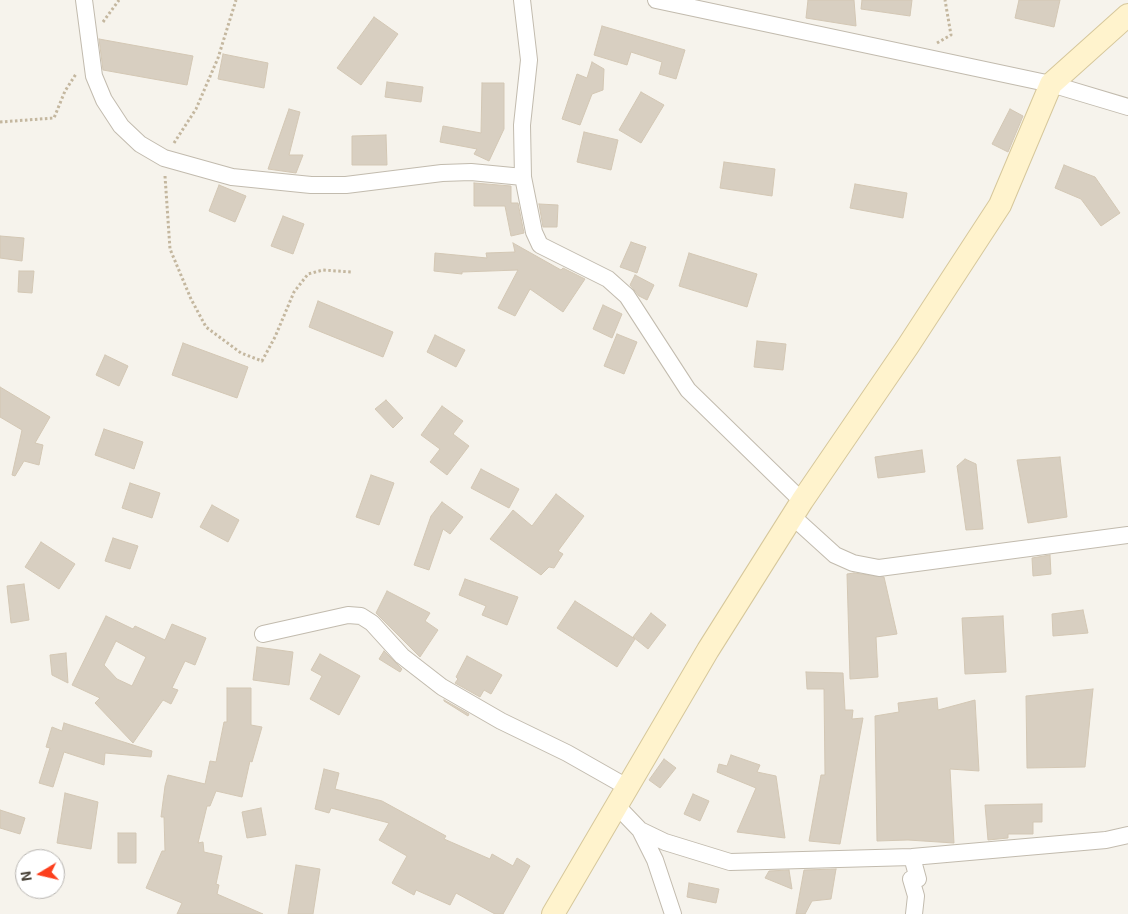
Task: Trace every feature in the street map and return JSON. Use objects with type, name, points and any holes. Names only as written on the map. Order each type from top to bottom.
[{"type":"main road","points":[[553,914],[708,650],[797,509],[908,346],[1000,205],[1052,84],[1128,15]]},
{"type":"street","points":[[84,0],[94,76],[104,100],[121,126],[140,144],[164,158],[232,177],[311,185],[346,185],[442,173],[471,172],[523,177]]},
{"type":"street","points":[[522,0],[529,60],[522,125],[523,177],[534,232],[540,245],[608,278],[627,296],[688,390],[797,509],[835,555],[853,564],[879,568],[1128,535]]},
{"type":"street","points":[[656,0],[683,2],[916,57],[1052,84],[1128,107]]},
{"type":"street","points":[[263,634],[348,615],[361,616],[372,623],[402,656],[442,687],[501,721],[567,753],[622,797],[655,860],[673,914]]},
{"type":"street","points":[[640,830],[672,845],[730,862],[912,857],[1106,840],[1128,835]]},
{"type":"street","points":[[912,857],[918,879],[910,879],[916,896],[914,914]]},
{"type":"path","points":[[0,122],[54,118],[89,41],[120,0]]},
{"type":"path","points":[[236,0],[218,58],[196,109],[164,158],[170,249],[206,327],[241,353],[262,361],[275,337],[294,292],[308,274],[323,270],[351,272]]},
{"type":"path","points":[[916,57],[951,35],[945,0]]},
{"type":"building","points":[[808,0],[854,0],[856,26],[806,18]]},
{"type":"building","points":[[862,0],[912,0],[910,16],[861,9]]},
{"type":"building","points":[[1019,0],[1060,0],[1054,27],[1015,18]]},
{"type":"building","points":[[374,17],[398,34],[361,85],[337,68]]},
{"type":"building","points":[[602,26],[685,50],[676,79],[659,74],[662,62],[631,52],[627,65],[594,55]]},
{"type":"building","points":[[99,39],[193,56],[187,85],[103,70]]},
{"type":"building","points":[[223,54],[268,63],[264,88],[218,79]]},
{"type":"building","points":[[592,62],[604,69],[603,90],[592,94],[580,125],[562,119],[577,74],[587,78]]},
{"type":"building","points":[[387,82],[423,87],[421,102],[385,97]]},
{"type":"building","points":[[482,83],[504,83],[504,129],[489,161],[474,154],[477,149],[440,142],[443,126],[481,133]]},
{"type":"building","points":[[641,92],[664,105],[641,143],[619,130]]},
{"type":"building","points":[[289,109],[300,112],[289,155],[303,155],[296,173],[268,169]]},
{"type":"building","points":[[1010,109],[1023,116],[1008,152],[992,144]]},
{"type":"building","points":[[584,132],[618,140],[611,170],[577,162]]},
{"type":"building","points":[[386,135],[387,165],[352,165],[352,136]]},
{"type":"building","points":[[724,162],[775,169],[772,196],[720,188]]},
{"type":"building","points":[[1064,165],[1095,177],[1120,213],[1101,226],[1081,199],[1055,188]]},
{"type":"building","points":[[474,183],[511,186],[511,203],[518,203],[524,233],[511,236],[505,206],[474,206]]},
{"type":"building","points":[[855,184],[907,193],[903,218],[850,208]]},
{"type":"building","points":[[219,185],[246,196],[235,222],[209,211]]},
{"type":"building","points":[[539,204],[558,205],[557,227],[543,227]]},
{"type":"building","points":[[283,216],[304,224],[293,254],[271,246]]},
{"type":"building","points":[[0,236],[24,238],[22,261],[0,258]]},
{"type":"building","points":[[631,242],[646,247],[637,273],[620,267]]},
{"type":"building","points":[[513,243],[561,270],[563,268],[585,279],[563,312],[530,289],[515,316],[498,308],[518,270],[462,272],[462,274],[434,271],[435,253],[487,258],[486,253],[515,252]]},
{"type":"building","points":[[689,253],[757,274],[747,307],[679,286]]},
{"type":"building","points":[[19,271],[34,271],[32,293],[18,292]]},
{"type":"building","points":[[635,275],[654,285],[647,300],[639,296],[630,285]]},
{"type":"building","points":[[318,301],[393,332],[383,357],[309,327]]},
{"type":"building","points":[[603,305],[622,314],[612,338],[593,329]]},
{"type":"building","points":[[617,334],[637,342],[624,374],[604,366]]},
{"type":"building","points":[[435,335],[465,350],[456,367],[427,352]]},
{"type":"building","points":[[757,341],[786,344],[783,370],[754,367]]},
{"type":"building","points":[[183,343],[248,367],[237,398],[172,375]]},
{"type":"building","points":[[105,355],[128,366],[119,386],[96,375]]},
{"type":"building","points":[[0,387],[50,417],[35,443],[43,445],[39,465],[24,461],[15,476],[12,475],[22,430],[0,417]]},
{"type":"building","points":[[386,400],[403,418],[393,428],[375,409]]},
{"type":"building","points":[[442,406],[463,421],[453,434],[469,446],[447,475],[430,462],[440,449],[421,435]]},
{"type":"building","points":[[104,429],[143,442],[134,469],[95,455]]},
{"type":"building","points":[[922,450],[925,472],[878,478],[875,457]]},
{"type":"building","points":[[1060,457],[1067,517],[1028,523],[1017,460]]},
{"type":"building","points":[[965,459],[976,464],[983,529],[966,530],[957,466]]},
{"type":"building","points":[[481,469],[519,489],[509,508],[471,488]]},
{"type":"building","points":[[371,475],[394,483],[379,525],[356,517]]},
{"type":"building","points":[[130,483],[160,493],[152,518],[122,508]]},
{"type":"building","points":[[556,494],[584,516],[558,551],[563,554],[554,568],[549,567],[541,575],[490,539],[513,510],[532,526]]},
{"type":"building","points":[[442,502],[463,517],[450,534],[443,529],[429,570],[414,565],[431,516]]},
{"type":"building","points":[[212,505],[239,520],[228,542],[200,527]]},
{"type":"building","points":[[113,538],[138,546],[130,569],[105,561]]},
{"type":"building","points":[[41,542],[75,564],[59,589],[25,567]]},
{"type":"building","points":[[1050,555],[1051,574],[1033,576],[1032,558]]},
{"type":"building","points":[[854,573],[884,577],[897,634],[876,637],[878,677],[850,679],[847,574]]},
{"type":"building","points":[[465,579],[518,597],[507,625],[482,615],[486,606],[459,595]]},
{"type":"building","points":[[24,584],[29,620],[11,623],[7,586]]},
{"type":"building","points":[[387,591],[430,613],[425,621],[438,630],[420,657],[376,613]]},
{"type":"building","points":[[575,601],[635,639],[617,667],[557,628]]},
{"type":"building","points":[[1083,610],[1088,633],[1053,636],[1052,614]]},
{"type":"building","points":[[651,613],[666,625],[648,649],[633,637]]},
{"type":"building","points":[[106,616],[133,629],[135,626],[165,640],[172,624],[206,638],[195,665],[185,661],[172,688],[178,690],[171,704],[163,700],[133,743],[95,703],[100,698],[72,685]],"holes":[[[116,641],[146,657],[132,686],[117,679],[104,665]]]},
{"type":"building","points":[[1003,616],[1006,672],[965,674],[962,618]]},
{"type":"building","points":[[257,647],[293,652],[289,685],[253,680]]},
{"type":"building","points":[[384,651],[402,669],[400,672],[379,659]]},
{"type":"building","points":[[66,653],[68,683],[52,675],[50,655]]},
{"type":"building","points":[[320,654],[360,676],[339,715],[310,699],[322,676],[311,670]]},
{"type":"building","points":[[467,656],[502,675],[491,694],[484,690],[480,697],[455,683],[458,679],[456,677]]},
{"type":"building","points":[[806,672],[843,673],[845,710],[853,710],[852,719],[863,718],[840,844],[809,841],[821,775],[825,775],[824,689],[807,689]]},
{"type":"building","points":[[227,688],[251,688],[251,725],[262,727],[252,762],[250,761],[242,797],[216,791],[210,806],[207,806],[198,843],[203,842],[204,852],[222,856],[216,884],[219,885],[217,894],[263,914],[177,914],[182,903],[146,888],[162,851],[165,851],[164,817],[161,817],[165,786],[168,775],[205,784],[210,761],[216,762],[224,722],[227,722]]},
{"type":"building","points":[[1093,689],[1085,767],[1027,768],[1026,696]]},
{"type":"building","points":[[937,698],[938,710],[975,700],[979,771],[950,769],[954,843],[908,840],[877,841],[875,716],[899,712],[898,703]]},
{"type":"building","points":[[444,701],[469,714],[468,716]]},
{"type":"building","points":[[64,723],[152,751],[151,757],[105,753],[104,765],[64,752],[53,787],[39,783],[50,748],[46,747],[52,727],[62,731]]},
{"type":"building","points":[[731,755],[760,765],[757,772],[776,776],[785,838],[737,832],[756,788],[717,772],[719,764],[727,766]]},
{"type":"building","points":[[664,759],[676,768],[660,788],[649,780]]},
{"type":"building","points":[[324,769],[339,773],[335,789],[382,801],[446,836],[444,839],[490,859],[492,854],[513,866],[517,858],[530,866],[503,914],[495,914],[456,893],[450,905],[416,890],[414,895],[392,883],[407,856],[379,840],[389,823],[331,808],[329,813],[315,809]]},
{"type":"building","points":[[65,793],[98,802],[91,849],[57,843]]},
{"type":"building","points":[[693,794],[709,801],[700,821],[684,814]]},
{"type":"building","points":[[1042,804],[1042,822],[1033,822],[1033,834],[1008,834],[1008,838],[988,840],[985,805]]},
{"type":"building","points":[[261,808],[266,835],[247,838],[242,812]]},
{"type":"building","points":[[0,810],[25,818],[20,834],[0,828]]},
{"type":"building","points":[[118,833],[136,833],[136,863],[118,863]]},
{"type":"building","points":[[296,865],[320,869],[313,914],[288,914]]},
{"type":"building","points":[[836,869],[831,899],[812,901],[805,914],[796,914],[804,870]]},
{"type":"building","points":[[789,870],[792,889],[765,878],[769,871]]},
{"type":"building","points":[[689,883],[719,889],[716,903],[687,897]]}]
